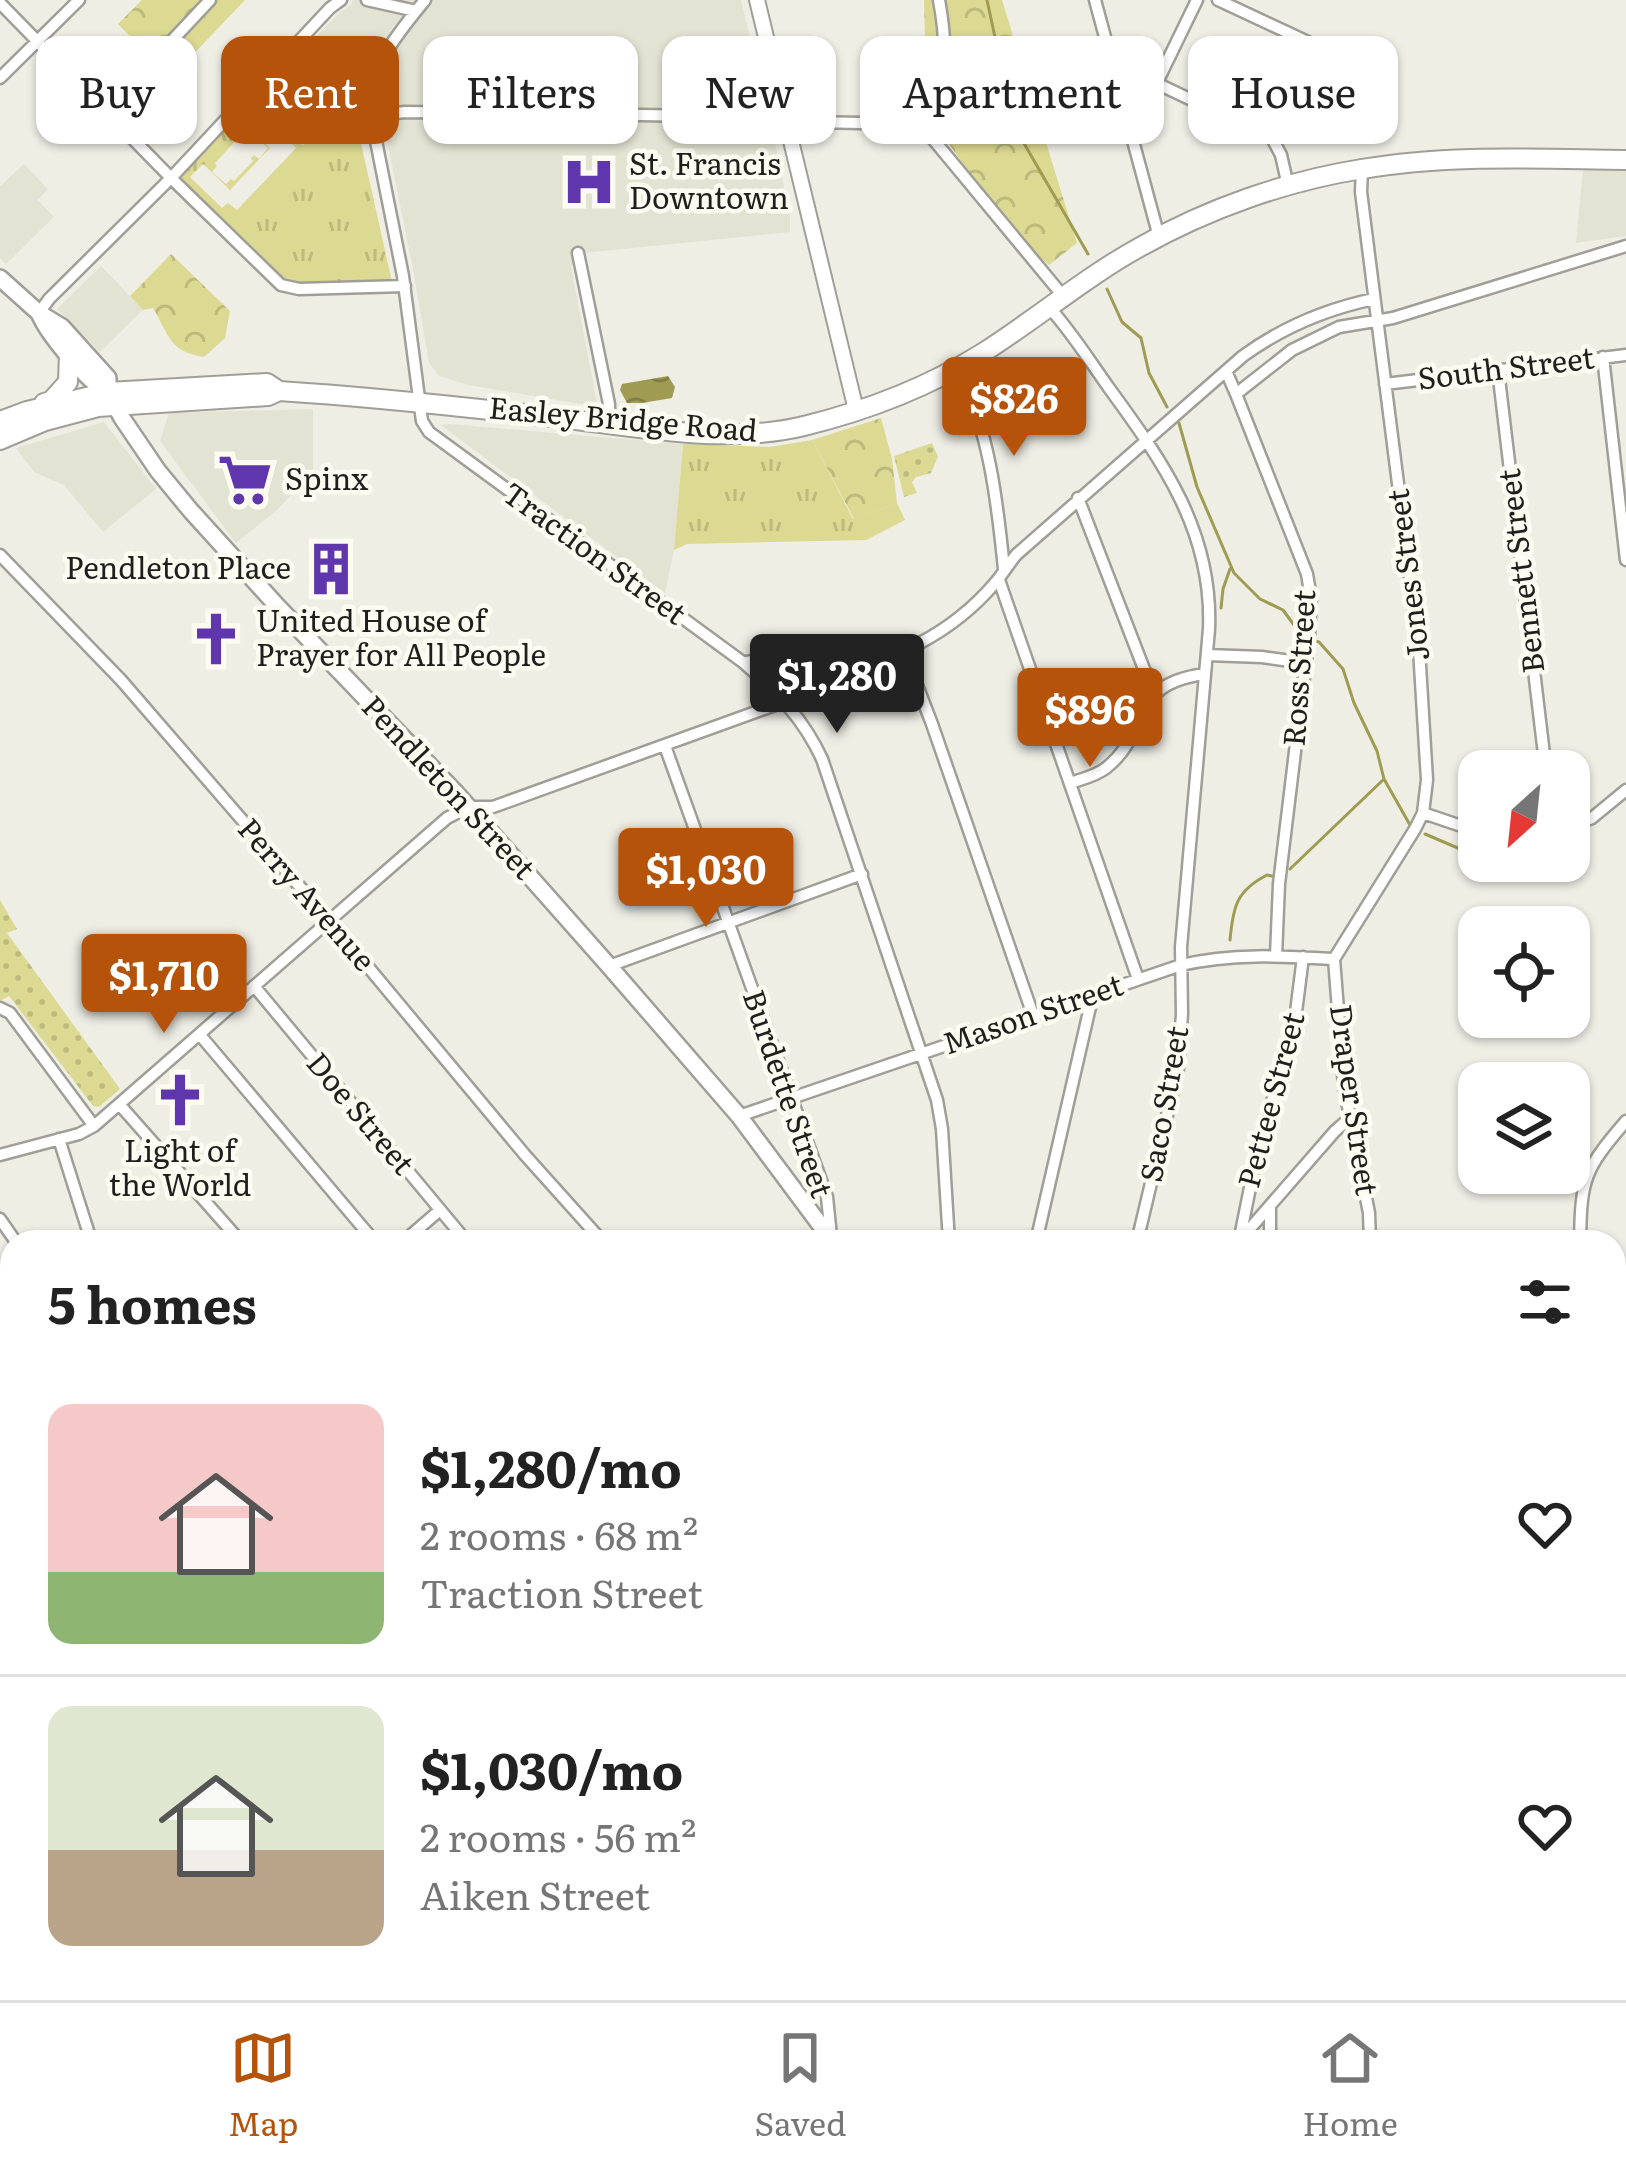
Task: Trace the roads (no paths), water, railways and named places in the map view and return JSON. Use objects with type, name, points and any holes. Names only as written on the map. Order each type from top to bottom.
[{"type":"highway","name":"Easley Bridge Road","points":[[111,399],[150,405],[268,396],[279,391],[609,424],[768,433],[856,410],[958,368],[1114,262],[1159,237],[1288,186],[1362,169],[1462,159],[1626,160]]},
{"type":"highway","points":[[0,421],[51,401],[70,373],[69,353]]},
{"type":"highway","points":[[27,411],[111,399]]},
{"type":"highway","points":[[0,440],[111,399]]},
{"type":"main road","name":"Pendleton Street","points":[[0,278],[82,348],[108,377],[111,399]]},
{"type":"main road","name":"Pendleton Street","points":[[39,313],[46,330],[111,399],[158,471],[212,536],[609,966],[740,1116],[823,1230]]},
{"type":"street","points":[[42,36],[79,0]]},
{"type":"street","points":[[176,36],[210,0]]},
{"type":"street","points":[[39,313],[341,0]]},
{"type":"street","points":[[367,0],[416,11]]},
{"type":"street","points":[[397,36],[425,0]]},
{"type":"street","points":[[758,0],[766,36]]},
{"type":"street","points":[[938,0],[943,36]]},
{"type":"street","points":[[1096,0],[1105,36]]},
{"type":"street","points":[[1164,71],[1197,0]]},
{"type":"street","points":[[1218,0],[1295,36]]},
{"type":"street","points":[[0,3],[36,40]]},
{"type":"street","points":[[0,78],[36,42]]},
{"type":"street","points":[[639,116],[662,116]]},
{"type":"street","points":[[138,144],[281,285],[298,290],[405,286]]},
{"type":"street","points":[[375,144],[405,286],[420,402]]},
{"type":"street","points":[[792,144],[856,410]]},
{"type":"street","name":"Saco Street","points":[[936,144],[1055,301],[1178,490],[1197,537],[1209,602],[1181,965],[1178,1069],[1140,1230]]},
{"type":"street","points":[[1133,144],[1159,237]]},
{"type":"street","points":[[1275,144],[1288,186]]},
{"type":"street","name":"Jones Street","points":[[1334,959],[1423,813],[1427,780],[1419,649],[1361,192],[1362,169]]},
{"type":"street","points":[[1236,394],[1277,359],[1355,322],[1410,313],[1626,246]]},
{"type":"street","points":[[578,253],[609,424]]},
{"type":"street","points":[[744,663],[759,659],[833,668],[900,654],[935,634],[1078,498],[1257,346],[1323,313],[1374,298]]},
{"type":"street","name":"South Street","points":[[1385,384],[1626,355]]},
{"type":"street","points":[[1603,357],[1626,560]]},
{"type":"street","points":[[958,368],[990,459],[1002,574],[1138,979]]},
{"type":"street","name":"Ross Street","points":[[1226,370],[1307,574],[1311,598],[1279,884],[1276,956]]},
{"type":"street","name":"Bennett Street","points":[[1498,370],[1543,750]]},
{"type":"street","name":"Traction Street","points":[[420,402],[429,432],[744,663],[786,701],[812,736],[937,1100],[948,1230]]},
{"type":"street","points":[[1078,498],[1156,691]]},
{"type":"street","name":"Perry Avenue","points":[[0,555],[121,680],[592,1230]]},
{"type":"street","points":[[900,654],[932,724],[1033,1015]]},
{"type":"street","points":[[1207,655],[1304,663]]},
{"type":"street","points":[[1070,784],[1109,765],[1156,691],[1169,682],[1205,674]]},
{"type":"street","points":[[0,1154],[94,1126],[447,818],[468,808],[493,806],[786,701]]},
{"type":"street","name":"Burdette Street","points":[[664,746],[827,1198],[830,1230]]},
{"type":"street","points":[[1590,819],[1626,790]]},
{"type":"street","points":[[1423,813],[1458,825]]},
{"type":"street","points":[[609,966],[862,874]]},
{"type":"street","name":"Mason Street","points":[[740,1116],[1181,965],[1226,956],[1334,959]]},
{"type":"street","name":"Pettee Street","points":[[1239,1230],[1295,1020],[1303,957]]},
{"type":"street","name":"Draper Street","points":[[1334,959],[1349,1118],[1370,1230]]},
{"type":"street","name":"Doe Street","points":[[254,986],[457,1230]]},
{"type":"street","points":[[1039,1230],[1093,994]]},
{"type":"street","points":[[0,1008],[10,1013],[94,1126]]},
{"type":"street","points":[[200,1034],[365,1230]]},
{"type":"street","points":[[119,1104],[231,1230]]},
{"type":"street","points":[[1250,1230],[1349,1118]]},
{"type":"street","points":[[1581,1230],[1585,1178],[1626,1121]]},
{"type":"street","points":[[59,1139],[87,1230]]},
{"type":"street","points":[[1270,1209],[1270,1230]]},
{"type":"street","points":[[417,1230],[440,1210]]},
{"type":"water","points":[[668,376],[675,387],[672,398],[627,403],[620,390],[622,384]]},
{"type":"waterway","points":[[987,0],[1014,126],[1088,254]]},
{"type":"waterway","points":[[1107,289],[1122,322],[1141,338],[1149,373],[1167,407]]},
{"type":"waterway","points":[[1179,423],[1197,487],[1234,573],[1260,599],[1283,610],[1302,636]]},
{"type":"waterway","points":[[1221,608],[1230,569]]},
{"type":"waterway","points":[[1311,640],[1319,642],[1343,669],[1384,779],[1410,825]]},
{"type":"waterway","points":[[1290,869],[1384,779]]},
{"type":"waterway","points":[[1425,834],[1458,848]]},
{"type":"waterway","points":[[1230,940],[1242,894],[1272,876]]},
{"type":"place","name":"St. Francis Downtown","points":[[589,182]]},
{"type":"place","name":"Spinx","points":[[245,480]]},
{"type":"place","name":"Pendleton Place","points":[[331,569]]},
{"type":"place","name":"United House of Prayer for All People","points":[[216,639]]},
{"type":"place","name":"Light of the World","points":[[180,1100]]}]
